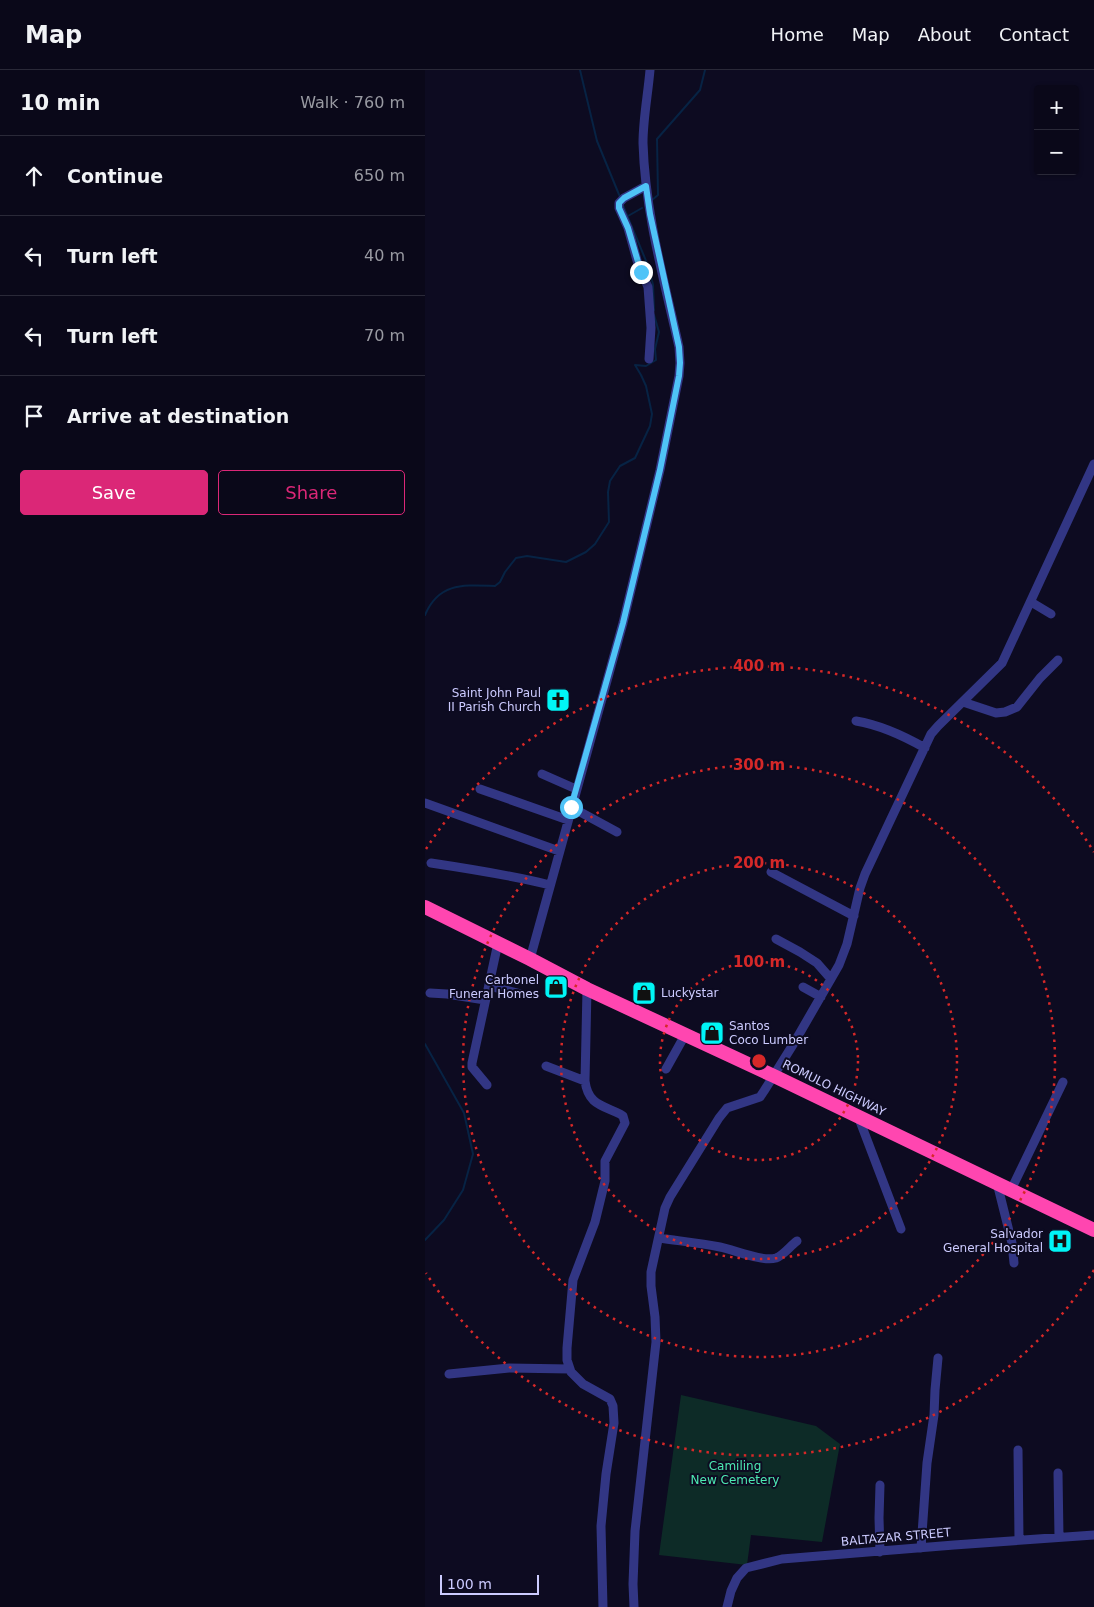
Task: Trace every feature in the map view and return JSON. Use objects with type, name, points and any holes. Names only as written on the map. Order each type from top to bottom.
[{"type":"highway","name":"ROMULO HIGHWAY","points":[[427,908],[587,989],[774,1076],[1094,1230]]},
{"type":"street","points":[[530,959],[623,623],[660,470],[679,376],[679,347],[650,214],[646,186],[643,141],[650,70]]},
{"type":"street","points":[[646,186],[624,198],[619,203],[619,208],[628,228],[638,264],[648,287],[651,328],[649,359]]},
{"type":"street","points":[[634,1607],[635,1531],[656,1342],[651,1272],[665,1208],[670,1197],[727,1108],[760,1097],[821,997],[844,953],[865,874],[925,748],[935,730],[1002,663],[1094,464]]},
{"type":"street","points":[[1031,602],[1051,614]]},
{"type":"street","points":[[963,702],[996,713],[1005,712],[1017,707],[1058,660]]},
{"type":"street","points":[[856,721],[870,723],[925,748]]},
{"type":"street","points":[[542,774],[576,789]]},
{"type":"street","points":[[480,789],[568,820]]},
{"type":"street","points":[[425,803],[559,851]]},
{"type":"street","points":[[571,807],[617,832]]},
{"type":"street","points":[[431,863],[550,884]]},
{"type":"street","points":[[771,872],[853,916]]},
{"type":"street","points":[[776,939],[817,963],[831,979]]},
{"type":"street","points":[[487,1085],[472,1067],[472,1062],[498,943]]},
{"type":"street","points":[[489,986],[525,995]]},
{"type":"street","points":[[803,987],[821,997]]},
{"type":"street","points":[[587,989],[586,1091],[594,1101],[623,1116],[625,1122],[605,1161],[605,1181],[595,1222],[573,1280],[567,1348],[567,1360],[571,1372],[583,1384],[610,1399],[613,1406],[614,1423],[606,1474],[601,1526],[603,1607]]},
{"type":"street","points":[[430,993],[485,1000]]},
{"type":"street","points":[[666,1069],[685,1035]]},
{"type":"street","points":[[546,1066],[585,1081]]},
{"type":"street","points":[[1011,1190],[1063,1082]]},
{"type":"street","points":[[858,1116],[901,1229]]},
{"type":"street","points":[[997,1183],[1012,1243],[1014,1263]]},
{"type":"street","points":[[659,1238],[712,1245],[773,1259],[779,1257],[789,1246],[797,1241]]},
{"type":"street","points":[[921,1548],[927,1463],[934,1414],[938,1358]]},
{"type":"street","points":[[449,1374],[509,1368],[570,1369]]},
{"type":"street","points":[[1018,1450],[1019,1540]]},
{"type":"street","points":[[1058,1473],[1059,1537]]},
{"type":"street","points":[[880,1486],[880,1552]]},
{"type":"street","name":"BALTAZAR STREET","points":[[727,1607],[737,1578],[746,1568],[782,1559],[1094,1535]]},
{"type":"green space","name":"Camiling New Cemetery","points":[[681,1395],[816,1426],[840,1444],[822,1542],[751,1535],[747,1565],[659,1555]]},
{"type":"waterway","points":[[580,70],[597,141],[620,197]]},
{"type":"waterway","points":[[652,200],[658,195],[657,139],[700,90],[705,70]]},
{"type":"waterway","points":[[622,203],[649,268],[653,285],[654,310]]},
{"type":"waterway","points":[[628,216],[642,208]]},
{"type":"waterway","points":[[425,615],[437,596],[445,591],[463,586],[495,586],[500,582],[516,558],[527,556],[566,562],[586,552],[595,544],[609,522],[608,492],[610,481],[620,466],[635,458],[650,426],[652,414],[646,386],[635,365],[646,366],[656,360],[655,349],[659,332],[654,315]]},
{"type":"waterway","points":[[425,1044],[464,1113],[473,1154],[463,1190],[444,1220],[425,1240]]},
{"type":"place","name":"Saint John Paul II Parish Church","points":[[558,700]]},
{"type":"place","name":"Carbonel Funeral Homes","points":[[556,987]]},
{"type":"place","name":"Luckystar","points":[[644,993]]},
{"type":"place","name":"Santos Coco Lumber","points":[[712,1033]]},
{"type":"place","name":"Salvador General Hospital","points":[[1060,1241]]},
{"type":"route","points":[[571,807],[623,623],[660,470],[679,376],[679,347],[650,214],[646,186],[624,198],[619,203],[619,208],[628,228],[641,272]]}]
